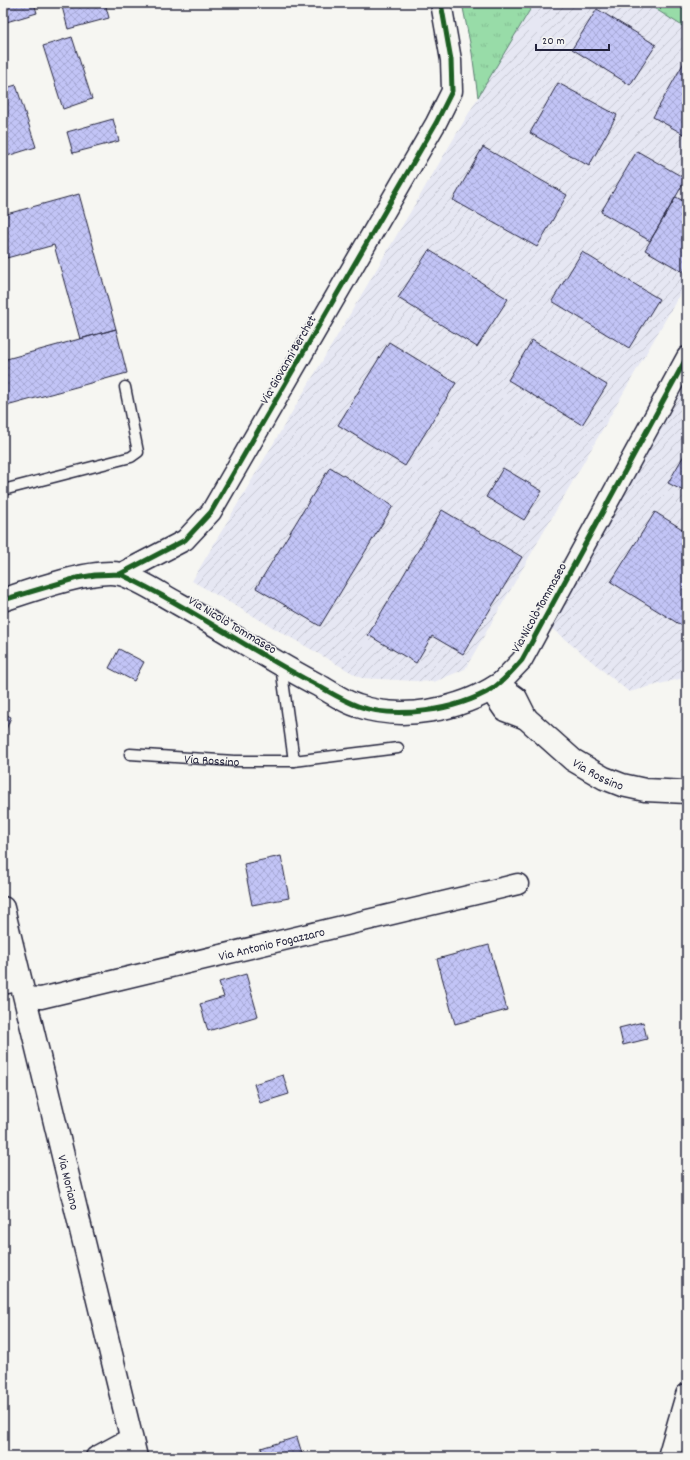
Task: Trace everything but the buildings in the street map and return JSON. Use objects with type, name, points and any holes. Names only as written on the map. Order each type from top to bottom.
[{"type":"street","name":"Via Giovanni Berchet","points":[[3,600],[77,578],[95,575],[120,574],[185,540],[211,512],[436,123],[452,91],[450,60],[441,3]]},
{"type":"street","name":"Via Nicolò Tommaseo","points":[[120,574],[191,611],[281,666],[357,706],[377,711],[394,712],[442,708],[465,701],[494,687],[522,660],[687,357]]},
{"type":"street","points":[[3,614],[120,574]]},
{"type":"street","name":"Via Rossino","points":[[494,687],[505,710],[526,718],[573,760],[604,778],[622,785],[645,790],[687,792]]},
{"type":"street","name":"Via Antonio Fogazzaro","points":[[16,987],[41,998],[518,884]]},
{"type":"street","name":"Via Moriano","points":[[3,908],[16,987],[134,1448]]},
{"type":"street","points":[[669,1457],[687,1395]]},
{"type":"street","points":[[96,1457],[134,1448]]},
{"type":"lane","points":[[3,490],[131,457],[138,452],[125,387]]},
{"type":"lane","points":[[281,666],[294,761]]},
{"type":"lane","name":"Via Rossino","points":[[130,754],[234,761],[294,761],[398,748]]},
{"type":"shaded area","points":[[534,3],[646,3],[687,29],[687,282],[465,669],[434,682],[361,678],[192,581]]},
{"type":"shaded area","points":[[687,383],[687,677],[629,692],[545,623]]},
{"type":"green space","points":[[462,3],[534,3],[478,97],[472,53]]},
{"type":"green space","points":[[646,3],[687,3],[687,29]]},
{"type":"cycle path","points":[[3,600],[77,578],[95,575],[120,574],[185,540],[211,512],[436,123],[452,91],[451,60],[441,3]]},
{"type":"cycle path","points":[[120,574],[168,599],[285,668],[352,704],[373,710],[390,712],[426,711],[462,702],[478,696],[492,689],[522,660],[687,357]]}]
